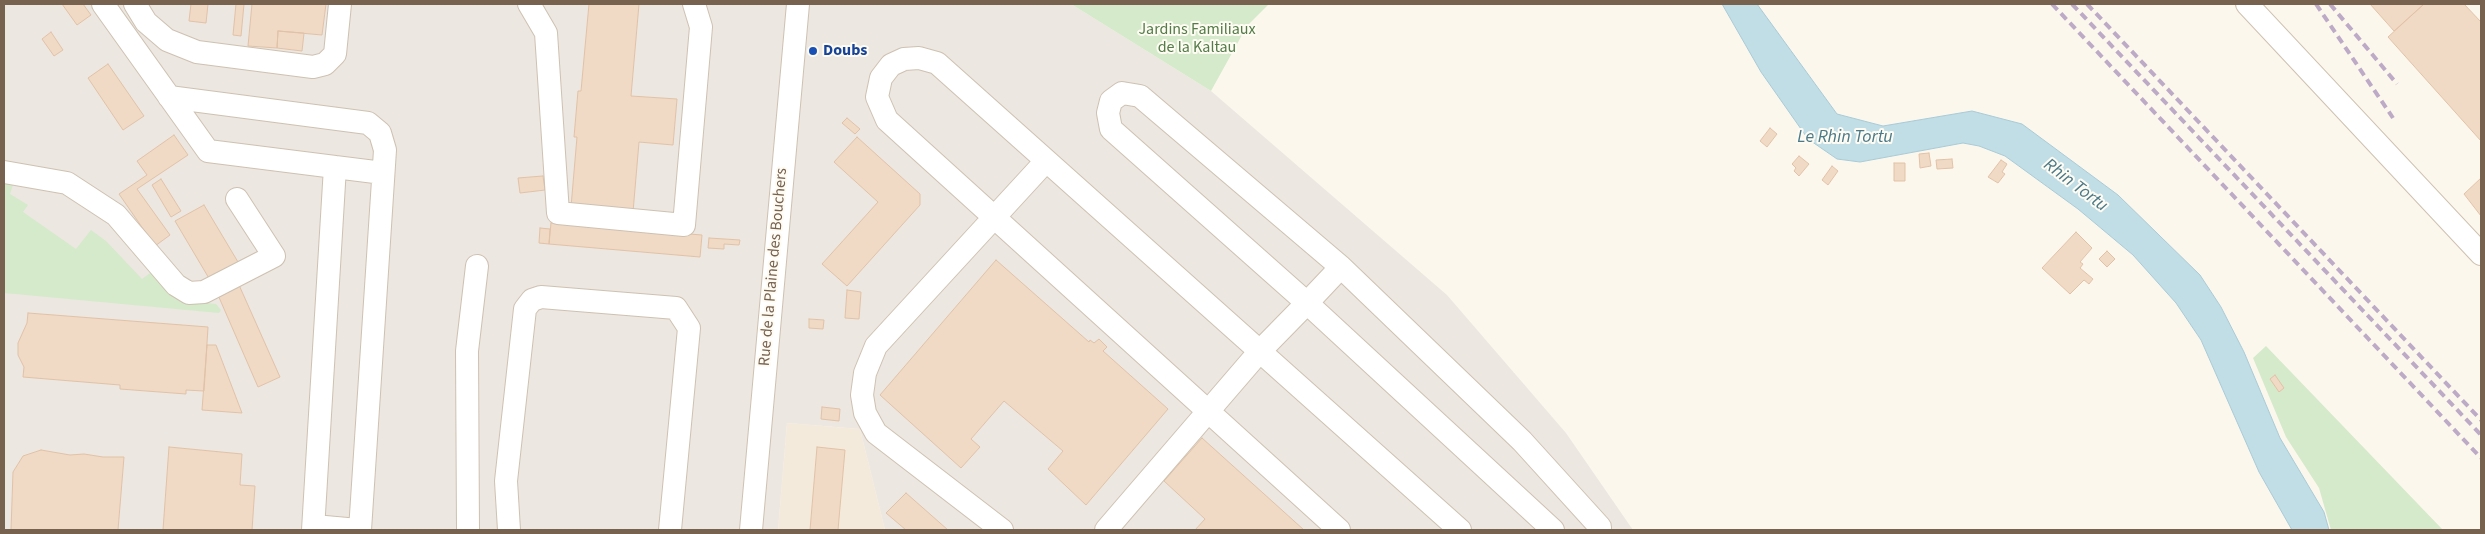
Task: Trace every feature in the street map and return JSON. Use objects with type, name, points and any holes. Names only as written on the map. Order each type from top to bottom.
[{"type":"street","points":[[103,4],[208,152],[383,173]]},
{"type":"street","points":[[135,4],[146,22],[167,40],[197,52],[313,67],[325,64],[334,54],[340,4]]},
{"type":"street","points":[[529,4],[546,33],[558,213],[684,225],[701,27],[698,10],[694,4]]},
{"type":"street","name":"Rue de la Plaine des Bouchers","points":[[751,530],[798,4]]},
{"type":"street","points":[[2247,4],[2481,254]]},
{"type":"street","points":[[1338,530],[886,120],[878,97],[881,78],[892,65],[904,59],[919,58],[937,63],[1460,530]]},
{"type":"street","points":[[1553,530],[1307,302],[1110,129],[1108,113],[1111,101],[1122,93],[1140,96],[1341,267],[1522,441],[1600,527],[1600,530]]},
{"type":"street","points":[[169,97],[368,123],[380,133],[385,150],[359,530],[313,528],[334,167]]},
{"type":"street","points":[[1002,530],[876,433],[864,413],[862,394],[865,373],[876,346],[1046,161]]},
{"type":"street","points":[[4,172],[66,183],[116,215],[176,285],[189,293],[204,292],[274,256],[237,198]]},
{"type":"street","points":[[468,530],[467,350],[477,266]]},
{"type":"street","points":[[1106,530],[1260,351],[1341,267]]},
{"type":"street","points":[[509,530],[506,481],[525,309],[532,300],[541,297],[676,308],[690,328],[670,530]]},
{"type":"shaded area","points":[[4,4],[1071,4],[1211,91],[1447,295],[1566,433],[1633,530],[885,530],[860,429],[787,423],[778,530],[4,530]]},
{"type":"shaded area","points":[[787,423],[860,429],[885,530],[778,530]]},
{"type":"green space","name":"Jardins Familiaux de la Kaltau","points":[[1071,4],[1269,4],[1247,26],[1211,91]]},
{"type":"green space","points":[[4,180],[14,182],[10,194],[28,205],[23,212],[76,249],[91,230],[106,241],[142,279],[153,271],[198,302],[216,304],[221,310],[219,313],[4,293]]},
{"type":"green space","points":[[2266,346],[2443,530],[2331,530],[2319,488],[2286,437],[2253,358]]},
{"type":"water","name":"Le Rhin Tortu","points":[[1722,4],[1757,4],[1837,114],[1883,126],[1972,111],[2022,124],[2118,195],[2200,275],[2221,307],[2244,352],[2280,438],[2324,512],[2329,530],[2292,530],[2259,472],[2201,340],[2176,303],[2133,255],[2078,209],[2005,156],[1979,146],[1963,143],[1860,162],[1837,159],[1808,139],[1761,72]]},
{"type":"building","points":[[62,4],[83,4],[91,15],[77,25]]},
{"type":"building","points":[[191,4],[208,4],[206,23],[189,21]]},
{"type":"building","points":[[236,4],[244,4],[241,36],[233,35]]},
{"type":"building","points":[[252,4],[326,4],[322,35],[278,31],[277,48],[248,46]]},
{"type":"building","points":[[589,4],[639,4],[631,96],[677,99],[673,145],[639,142],[633,212],[571,207],[577,137],[574,137],[578,91],[581,91]]},
{"type":"building","points":[[2370,4],[2424,4],[2394,31]]},
{"type":"building","points":[[2424,4],[2464,4],[2481,22],[2481,141],[2388,37]]},
{"type":"building","points":[[278,31],[304,33],[302,51],[277,48]]},
{"type":"building","points":[[51,32],[63,50],[54,56],[42,39]]},
{"type":"building","points":[[108,64],[144,116],[123,130],[88,78]]},
{"type":"building","points":[[847,118],[860,129],[855,134],[842,123]]},
{"type":"building","points":[[1770,128],[1777,134],[1767,147],[1760,141]]},
{"type":"building","points":[[174,135],[188,155],[137,189],[170,235],[155,246],[119,194],[147,175],[137,161]]},
{"type":"building","points":[[857,137],[920,194],[920,205],[847,286],[822,264],[878,202],[834,162]]},
{"type":"building","points":[[1929,153],[1931,166],[1920,168],[1919,154]]},
{"type":"building","points":[[1799,156],[1809,164],[1799,176],[1794,171],[1796,168],[1792,164]]},
{"type":"building","points":[[1952,159],[1953,168],[1937,169],[1936,160]]},
{"type":"building","points":[[2001,160],[2007,164],[2002,172],[2005,174],[1998,183],[1988,177]]},
{"type":"building","points":[[1894,163],[1905,163],[1905,181],[1894,181]]},
{"type":"building","points":[[1832,166],[1838,171],[1828,185],[1822,180]]},
{"type":"building","points":[[543,176],[545,190],[520,193],[518,178]]},
{"type":"building","points":[[2481,178],[2481,216],[2464,194]]},
{"type":"building","points":[[161,179],[181,211],[171,217],[152,185]]},
{"type":"building","points":[[204,205],[238,262],[210,280],[175,221]]},
{"type":"building","points":[[551,223],[702,235],[700,257],[549,244]]},
{"type":"building","points":[[540,228],[550,229],[549,244],[539,243]]},
{"type":"building","points":[[2076,232],[2092,248],[2080,262],[2083,264],[2080,268],[2093,279],[2089,284],[2084,280],[2070,294],[2042,268]]},
{"type":"building","points":[[709,238],[740,240],[739,245],[724,244],[724,249],[708,248]]},
{"type":"building","points":[[2107,251],[2115,259],[2107,267],[2099,259]]},
{"type":"building","points":[[996,260],[1089,342],[1090,340],[1094,343],[1099,339],[1107,347],[1103,351],[1168,409],[1086,505],[1048,469],[1063,451],[1004,401],[971,439],[980,447],[961,468],[880,395]]},
{"type":"building","points":[[239,285],[280,377],[258,387],[218,295]]},
{"type":"building","points":[[847,290],[861,292],[859,319],[845,318]]},
{"type":"building","points":[[28,313],[208,327],[204,391],[186,390],[186,394],[120,389],[120,385],[23,377],[24,367],[18,355],[18,343],[27,323]]},
{"type":"building","points":[[809,319],[824,320],[823,329],[809,328]]},
{"type":"building","points":[[207,345],[216,345],[242,413],[202,410]]},
{"type":"building","points":[[2275,375],[2284,388],[2279,392],[2270,379]]},
{"type":"building","points":[[822,407],[840,409],[839,421],[821,419]]},
{"type":"building","points":[[1202,438],[1304,530],[1195,530],[1205,519],[1164,481]]},
{"type":"building","points":[[169,447],[242,454],[240,485],[255,486],[252,530],[163,530]]},
{"type":"building","points":[[817,447],[845,450],[838,530],[810,530]]},
{"type":"building","points":[[41,450],[70,455],[84,454],[103,457],[124,457],[118,530],[11,530],[13,472],[23,456]]},
{"type":"building","points":[[906,493],[948,530],[906,530],[886,513]]},
{"type":"railway","points":[[2052,4],[2481,458]]},
{"type":"railway","points":[[2072,4],[2481,435]]},
{"type":"railway","points":[[2087,4],[2481,420]]},
{"type":"railway","points":[[2316,4],[2393,118]]},
{"type":"railway","points":[[2330,4],[2397,84]]},
{"type":"place","name":"Doubs","points":[[813,51]]},
{"type":"water label","name":"Rhin Tortu","points":[[2075,186]]}]
